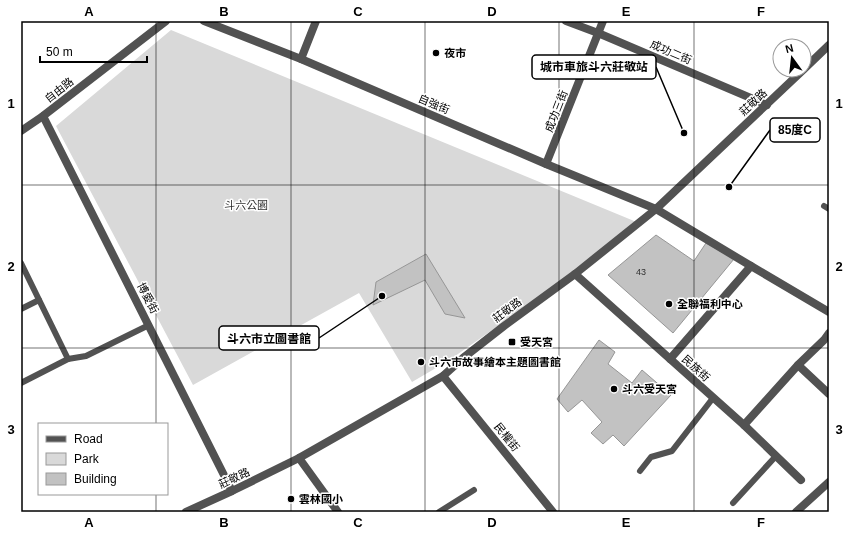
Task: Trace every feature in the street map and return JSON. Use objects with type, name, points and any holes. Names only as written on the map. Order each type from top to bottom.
[{"type":"street","name":"自由路","points":[[21,131],[43,116],[166,21]]},
{"type":"street","name":"自強街","points":[[204,21],[301,60],[656,209]]},
{"type":"street","points":[[301,60],[316,21]]},
{"type":"street","name":"成功二街","points":[[566,21],[598,33],[767,105]]},
{"type":"street","name":"成功三街","points":[[546,164],[603,21]]},
{"type":"street","name":"莊敬路","points":[[812,61],[829,45]]},
{"type":"street","name":"莊敬路","points":[[186,512],[299,458],[443,376],[463,358],[574,274],[656,209],[794,78]]},
{"type":"street","name":"博愛街","points":[[43,116],[232,491]]},
{"type":"street","points":[[656,209],[829,312]]},
{"type":"street","points":[[670,359],[751,266]]},
{"type":"street","name":"民族街","points":[[574,274],[744,425],[801,480]]},
{"type":"street","points":[[744,425],[829,333]]},
{"type":"street","points":[[798,366],[829,394]]},
{"type":"street","name":"民權街","points":[[443,376],[553,512]]},
{"type":"street","points":[[299,458],[338,512]]},
{"type":"street","points":[[796,512],[829,482]]},
{"type":"lane","points":[[21,263],[68,359]]},
{"type":"lane","points":[[21,309],[39,300]]},
{"type":"lane","points":[[21,383],[68,359],[86,356],[149,324]]},
{"type":"lane","points":[[640,472],[651,457],[672,451],[713,398]]},
{"type":"lane","points":[[733,503],[776,456]]},
{"type":"lane","points":[[440,512],[474,490]]},
{"type":"green space","name":"斗六公園","points":[[171,30],[639,223],[538,298],[448,361],[412,382],[359,293],[193,385],[56,126]]},
{"type":"building","name":"全聯福利中心","points":[[656,235],[694,261],[706,243],[734,259],[673,333],[608,275]]},
{"type":"building","points":[[426,254],[465,318],[445,314],[425,280],[373,305],[376,282]]},
{"type":"building","name":"斗六受天宮","points":[[599,340],[615,352],[608,364],[632,383],[642,370],[671,395],[624,446],[613,435],[603,444],[591,433],[602,422],[582,400],[568,412],[557,399]]},
{"type":"place","name":"夜市","points":[[436,53]]},
{"type":"place","name":"城市車旅斗六莊敬站","points":[[684,133]]},
{"type":"place","name":"85度C","points":[[729,187]]},
{"type":"place","name":"斗六市立圖書館","points":[[382,296]]},
{"type":"place","name":"全聯福利中心","points":[[669,304]]},
{"type":"place","name":"受天宮","points":[[512,342]]},
{"type":"place","name":"斗六市故事繪本主題圖書館","points":[[421,362]]},
{"type":"place","name":"斗六受天宮","points":[[614,389]]},
{"type":"place","name":"雲林國小","points":[[291,499]]}]
